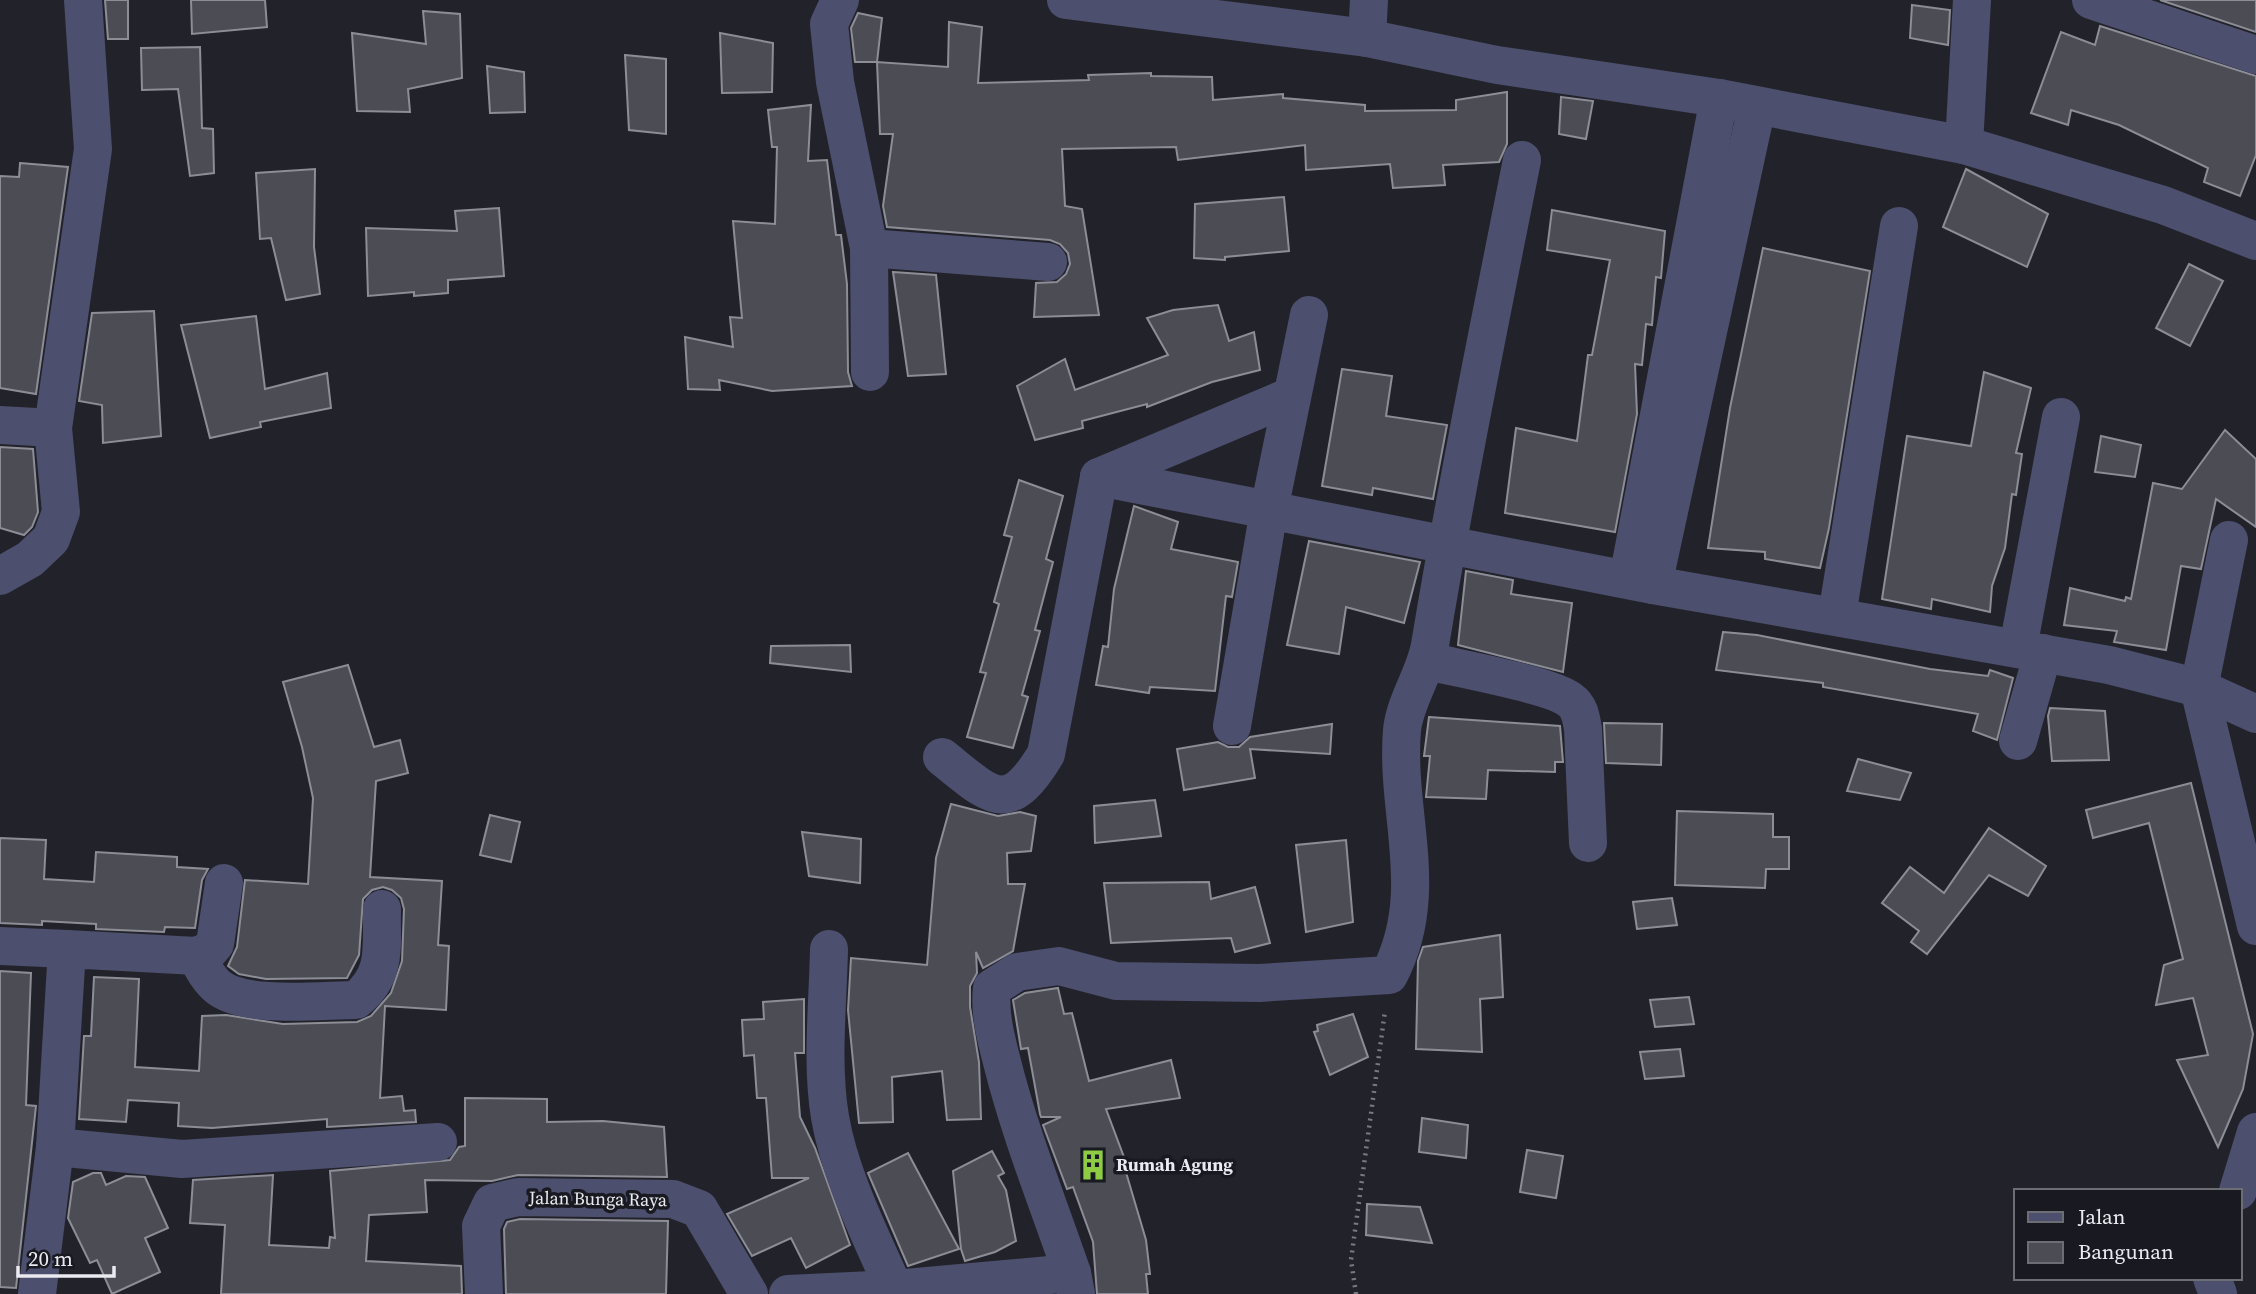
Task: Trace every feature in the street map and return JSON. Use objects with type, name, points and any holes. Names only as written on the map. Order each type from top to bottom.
[{"type":"street","points":[[0,576],[30,559],[51,539],[61,512],[53,428],[93,149],[83,0]]},
{"type":"street","points":[[840,0],[829,24],[835,82],[869,248],[870,372]]},
{"type":"street","points":[[1066,0],[1367,38],[1497,65],[1719,98],[1964,145],[2163,205],[2256,241]]},
{"type":"street","points":[[1367,38],[1369,0]]},
{"type":"street","points":[[1964,145],[1972,0]]},
{"type":"street","points":[[2091,0],[2256,55]]},
{"type":"street","points":[[1640,582],[1719,98]]},
{"type":"street","points":[[1640,582],[1757,106]]},
{"type":"street","points":[[788,1294],[1074,1284],[1011,1099],[997,1040],[990,999],[992,988],[1017,972],[1059,966],[1116,981],[1259,983],[1389,975],[1401,952],[1407,927],[1409,892],[1402,729],[1427,661],[1446,546],[1522,160]]},
{"type":"street","points":[[1837,616],[1899,226]]},
{"type":"street","points":[[869,248],[1048,262]]},
{"type":"street","points":[[1232,726],[1269,510],[1309,315]]},
{"type":"street","points":[[1098,477],[1291,396]]},
{"type":"street","points":[[2018,741],[2061,417]]},
{"type":"street","points":[[0,425],[53,428]]},
{"type":"street","points":[[1098,477],[1446,546],[2109,665],[2199,688],[2233,701],[2256,714]]},
{"type":"street","points":[[942,757],[984,790],[1001,796],[1016,793],[1029,782],[1045,754],[1098,477]]},
{"type":"street","points":[[2229,540],[2199,688],[2256,926]]},
{"type":"street","points":[[1427,661],[1544,689],[1573,701],[1580,712],[1583,729],[1588,843]]},
{"type":"street","points":[[0,946],[196,956],[209,951],[215,944],[225,883]]},
{"type":"street","points":[[196,956],[217,986],[231,994],[253,999],[356,1000],[377,978],[381,963],[382,909]]},
{"type":"street","points":[[37,1294],[55,1147],[67,949]]},
{"type":"street","points":[[829,949],[827,1053],[830,1116],[866,1227],[894,1289]]},
{"type":"street","points":[[2239,1189],[2256,1132]]},
{"type":"street","points":[[55,1147],[182,1159],[438,1142]]},
{"type":"street","name":"Jalan Bunga Raya","points":[[484,1294],[481,1226],[492,1203],[518,1197],[673,1199],[699,1209],[749,1294]]},
{"type":"path","points":[[1356,1294],[1351,1260],[1389,975]]},
{"type":"building","points":[[105,0],[128,0],[128,39],[108,39]]},
{"type":"building","points":[[191,0],[265,0],[267,27],[192,34]]},
{"type":"building","points":[[2160,0],[2256,0],[2256,32]]},
{"type":"building","points":[[1912,5],[1950,10],[1948,45],[1910,38]]},
{"type":"building","points":[[423,11],[460,14],[462,78],[408,89],[410,112],[357,111],[352,33],[426,44]]},
{"type":"building","points":[[858,13],[882,18],[877,62],[855,62],[851,28]]},
{"type":"building","points":[[949,22],[982,27],[978,83],[1089,80],[1088,75],[1151,73],[1151,76],[1212,77],[1213,100],[1283,94],[1283,98],[1365,105],[1365,111],[1456,110],[1456,100],[1507,92],[1507,144],[1499,162],[1443,165],[1445,185],[1393,188],[1390,164],[1306,170],[1305,145],[1178,160],[1176,147],[1062,149],[1065,206],[1082,209],[1099,315],[1034,317],[1036,283],[1057,282],[1066,274],[1070,264],[1068,253],[1060,244],[1050,240],[887,227],[883,206],[893,134],[880,134],[877,62],[948,67]]},
{"type":"building","points":[[2100,26],[2256,76],[2256,155],[2240,196],[2204,182],[2208,168],[2119,125],[2071,110],[2068,125],[2031,113],[2061,32],[2095,45]]},
{"type":"building","points":[[720,33],[773,43],[772,92],[722,93]]},
{"type":"building","points":[[200,47],[202,128],[213,129],[214,173],[190,176],[178,89],[142,90],[141,48]]},
{"type":"building","points":[[625,55],[666,59],[666,134],[629,130]]},
{"type":"building","points":[[487,66],[524,72],[525,112],[490,113]]},
{"type":"building","points":[[1561,97],[1593,101],[1586,139],[1559,134]]},
{"type":"building","points":[[811,105],[808,161],[827,160],[836,235],[841,235],[847,284],[848,372],[852,386],[772,391],[719,380],[720,390],[688,389],[685,337],[733,347],[730,317],[742,318],[733,221],[775,224],[777,147],[772,147],[768,110]]},
{"type":"building","points":[[20,163],[68,167],[36,394],[0,388],[0,176],[19,177]]},
{"type":"building","points":[[315,169],[314,247],[320,294],[286,300],[271,238],[260,239],[256,173]]},
{"type":"building","points":[[1966,169],[2048,214],[2027,267],[1943,227]]},
{"type":"building","points":[[1284,197],[1289,251],[1225,257],[1225,260],[1194,258],[1195,204]]},
{"type":"building","points":[[499,208],[504,276],[448,280],[448,293],[414,296],[414,292],[368,296],[366,228],[457,231],[455,211]]},
{"type":"building","points":[[1552,210],[1665,231],[1661,278],[1656,277],[1652,325],[1646,324],[1642,365],[1635,364],[1637,414],[1615,532],[1505,513],[1516,428],[1577,441],[1588,355],[1592,355],[1610,260],[1547,250]]},
{"type":"building","points":[[1763,248],[1870,271],[1829,528],[1820,568],[1765,559],[1765,552],[1708,548],[1730,408]]},
{"type":"building","points":[[2189,264],[2223,281],[2190,346],[2156,328]]},
{"type":"building","points":[[893,272],[936,275],[946,374],[908,376]]},
{"type":"building","points":[[1218,305],[1229,341],[1254,332],[1260,370],[1212,382],[1147,407],[1147,404],[1082,421],[1083,428],[1035,440],[1017,386],[1065,359],[1075,390],[1168,355],[1147,318],[1173,310]]},
{"type":"building","points":[[154,311],[161,436],[103,443],[102,405],[79,401],[92,313]]},
{"type":"building","points":[[256,316],[265,389],[327,373],[331,408],[260,422],[261,427],[210,438],[181,325]]},
{"type":"building","points":[[1342,369],[1392,376],[1386,416],[1447,425],[1433,499],[1373,488],[1372,495],[1322,486]]},
{"type":"building","points":[[1984,372],[2031,388],[2016,453],[2022,454],[2016,495],[2012,494],[2005,548],[1992,586],[1990,612],[1932,599],[1931,609],[1882,599],[1907,436],[1971,446]]},
{"type":"building","points":[[2225,430],[2256,459],[2256,527],[2216,499],[2201,569],[2181,566],[2166,650],[2114,642],[2117,631],[2064,625],[2070,588],[2125,601],[2126,597],[2131,599],[2153,483],[2182,489]]},
{"type":"building","points":[[2101,436],[2141,445],[2135,477],[2095,472]]},
{"type":"building","points":[[0,447],[33,449],[38,512],[32,527],[24,535],[0,528]]},
{"type":"building","points":[[1019,480],[1063,496],[1046,559],[1053,562],[1035,630],[1040,631],[1022,695],[1028,697],[1013,748],[967,737],[986,673],[980,672],[999,604],[994,602],[1012,537],[1004,535]]},
{"type":"building","points":[[1134,506],[1178,522],[1171,549],[1238,562],[1232,597],[1226,596],[1215,691],[1150,687],[1149,693],[1096,685],[1103,646],[1108,647],[1114,589]]},
{"type":"building","points":[[1309,541],[1420,562],[1404,623],[1346,607],[1339,654],[1287,645]]},
{"type":"building","points":[[1466,571],[1513,580],[1511,594],[1572,603],[1563,672],[1458,645]]},
{"type":"building","points":[[1723,632],[1757,635],[1930,669],[1988,676],[1990,670],[2013,678],[1997,740],[1973,731],[1978,714],[1823,687],[1823,683],[1716,670]]},
{"type":"building","points":[[850,645],[851,672],[770,663],[771,646]]},
{"type":"building","points":[[348,665],[374,747],[400,740],[408,773],[376,781],[370,877],[442,881],[438,945],[449,946],[446,1010],[385,1006],[380,1098],[402,1096],[404,1111],[415,1110],[416,1122],[327,1127],[327,1119],[212,1128],[178,1126],[179,1103],[128,1100],[126,1122],[79,1119],[84,1036],[91,1036],[94,977],[139,979],[135,1067],[199,1071],[202,1016],[226,1015],[283,1024],[357,1022],[371,1016],[391,993],[402,961],[404,909],[401,898],[392,890],[383,887],[372,890],[363,899],[359,955],[347,978],[266,979],[239,974],[228,966],[237,947],[245,880],[308,884],[313,798],[302,747],[283,682]]},
{"type":"building","points":[[2050,708],[2105,711],[2109,760],[2052,761],[2048,716]]},
{"type":"building","points":[[1429,717],[1560,726],[1563,762],[1555,762],[1555,772],[1488,770],[1486,799],[1426,797],[1430,756],[1424,756]]},
{"type":"building","points":[[1604,723],[1662,724],[1661,765],[1606,763]]},
{"type":"building","points":[[1332,724],[1330,754],[1250,749],[1255,778],[1184,790],[1177,749],[1218,742],[1228,747],[1239,747],[1250,737]]},
{"type":"building","points":[[1858,759],[1911,773],[1900,800],[1847,791]]},
{"type":"building","points":[[2191,783],[2253,1034],[2243,1089],[2218,1147],[2177,1060],[2208,1055],[2193,998],[2156,1005],[2164,965],[2183,959],[2149,823],[2093,838],[2086,810]]},
{"type":"building","points":[[1155,800],[1161,836],[1095,843],[1094,806]]},
{"type":"building","points":[[951,804],[998,816],[1020,812],[1036,816],[1031,851],[1007,853],[1008,884],[1025,884],[1013,951],[983,968],[976,952],[977,973],[970,986],[970,1007],[979,1062],[981,1119],[947,1120],[942,1071],[892,1077],[893,1122],[859,1123],[848,1010],[851,958],[927,965],[936,858]]},
{"type":"building","points":[[1677,811],[1773,814],[1773,837],[1789,837],[1789,869],[1766,869],[1765,888],[1675,885]]},
{"type":"building","points":[[490,815],[520,822],[511,862],[480,855]]},
{"type":"building","points":[[1989,828],[2046,866],[2028,896],[1989,875],[1927,954],[1911,942],[1919,931],[1882,903],[1910,867],[1944,893]]},
{"type":"building","points":[[802,832],[861,839],[860,883],[809,876]]},
{"type":"building","points":[[0,838],[46,840],[44,879],[94,882],[96,852],[177,857],[177,867],[208,869],[202,880],[195,928],[165,927],[164,932],[96,929],[96,924],[42,921],[42,925],[0,923]]},
{"type":"building","points":[[1346,840],[1353,922],[1306,932],[1296,845]]},
{"type":"building","points":[[1209,882],[1211,899],[1255,887],[1270,943],[1235,952],[1231,938],[1111,943],[1104,883]]},
{"type":"building","points":[[1672,898],[1677,925],[1637,929],[1633,902]]},
{"type":"building","points":[[1500,935],[1503,997],[1480,999],[1482,1052],[1416,1049],[1418,961],[1423,947]]},
{"type":"building","points":[[0,971],[31,973],[26,1105],[36,1106],[16,1288],[0,1287]]},
{"type":"building","points":[[1058,988],[1064,1014],[1072,1013],[1089,1081],[1171,1060],[1180,1098],[1106,1109],[1128,1168],[1125,1169],[1146,1240],[1150,1274],[1146,1274],[1148,1294],[1097,1294],[1093,1242],[1073,1187],[1067,1189],[1043,1125],[1061,1117],[1041,1117],[1028,1048],[1021,1049],[1013,1000],[1025,993]]},
{"type":"building","points":[[1689,997],[1694,1024],[1655,1027],[1650,1000]]},
{"type":"building","points":[[804,999],[804,1053],[795,1053],[800,1117],[815,1148],[850,1245],[806,1268],[791,1238],[752,1256],[727,1214],[809,1178],[772,1178],[766,1098],[757,1098],[754,1055],[744,1056],[742,1020],[764,1019],[763,1002]]},
{"type":"building","points":[[1353,1014],[1368,1057],[1330,1075],[1314,1032],[1318,1031],[1317,1025]]},
{"type":"building","points":[[1680,1049],[1684,1076],[1645,1079],[1640,1052]]},
{"type":"building","points":[[465,1098],[547,1099],[547,1122],[603,1121],[664,1127],[667,1177],[518,1175],[492,1181],[425,1180],[427,1212],[369,1215],[366,1261],[461,1266],[462,1294],[221,1294],[225,1225],[190,1223],[193,1180],[273,1175],[269,1245],[329,1248],[330,1237],[335,1238],[330,1171],[450,1160],[459,1147],[465,1146]]},
{"type":"building","points":[[1422,1118],[1468,1125],[1466,1158],[1419,1152]]},
{"type":"building","points":[[1527,1150],[1563,1156],[1556,1198],[1520,1192]]},
{"type":"building","points":[[992,1151],[1004,1173],[998,1176],[1006,1190],[1016,1241],[995,1252],[965,1261],[961,1249],[953,1171]]},
{"type":"building","points":[[908,1153],[959,1249],[908,1266],[868,1173]]},
{"type":"building","points":[[93,1173],[101,1173],[106,1185],[126,1176],[145,1177],[168,1228],[145,1238],[160,1272],[112,1294],[97,1260],[90,1263],[68,1218],[73,1182]]},
{"type":"building","points":[[1367,1204],[1420,1207],[1432,1243],[1366,1235]]},
{"type":"building","points":[[520,1219],[668,1221],[666,1294],[506,1294],[504,1229],[507,1222]]},
{"type":"place","name":"Rumah Agung","points":[[1093,1165]]}]
